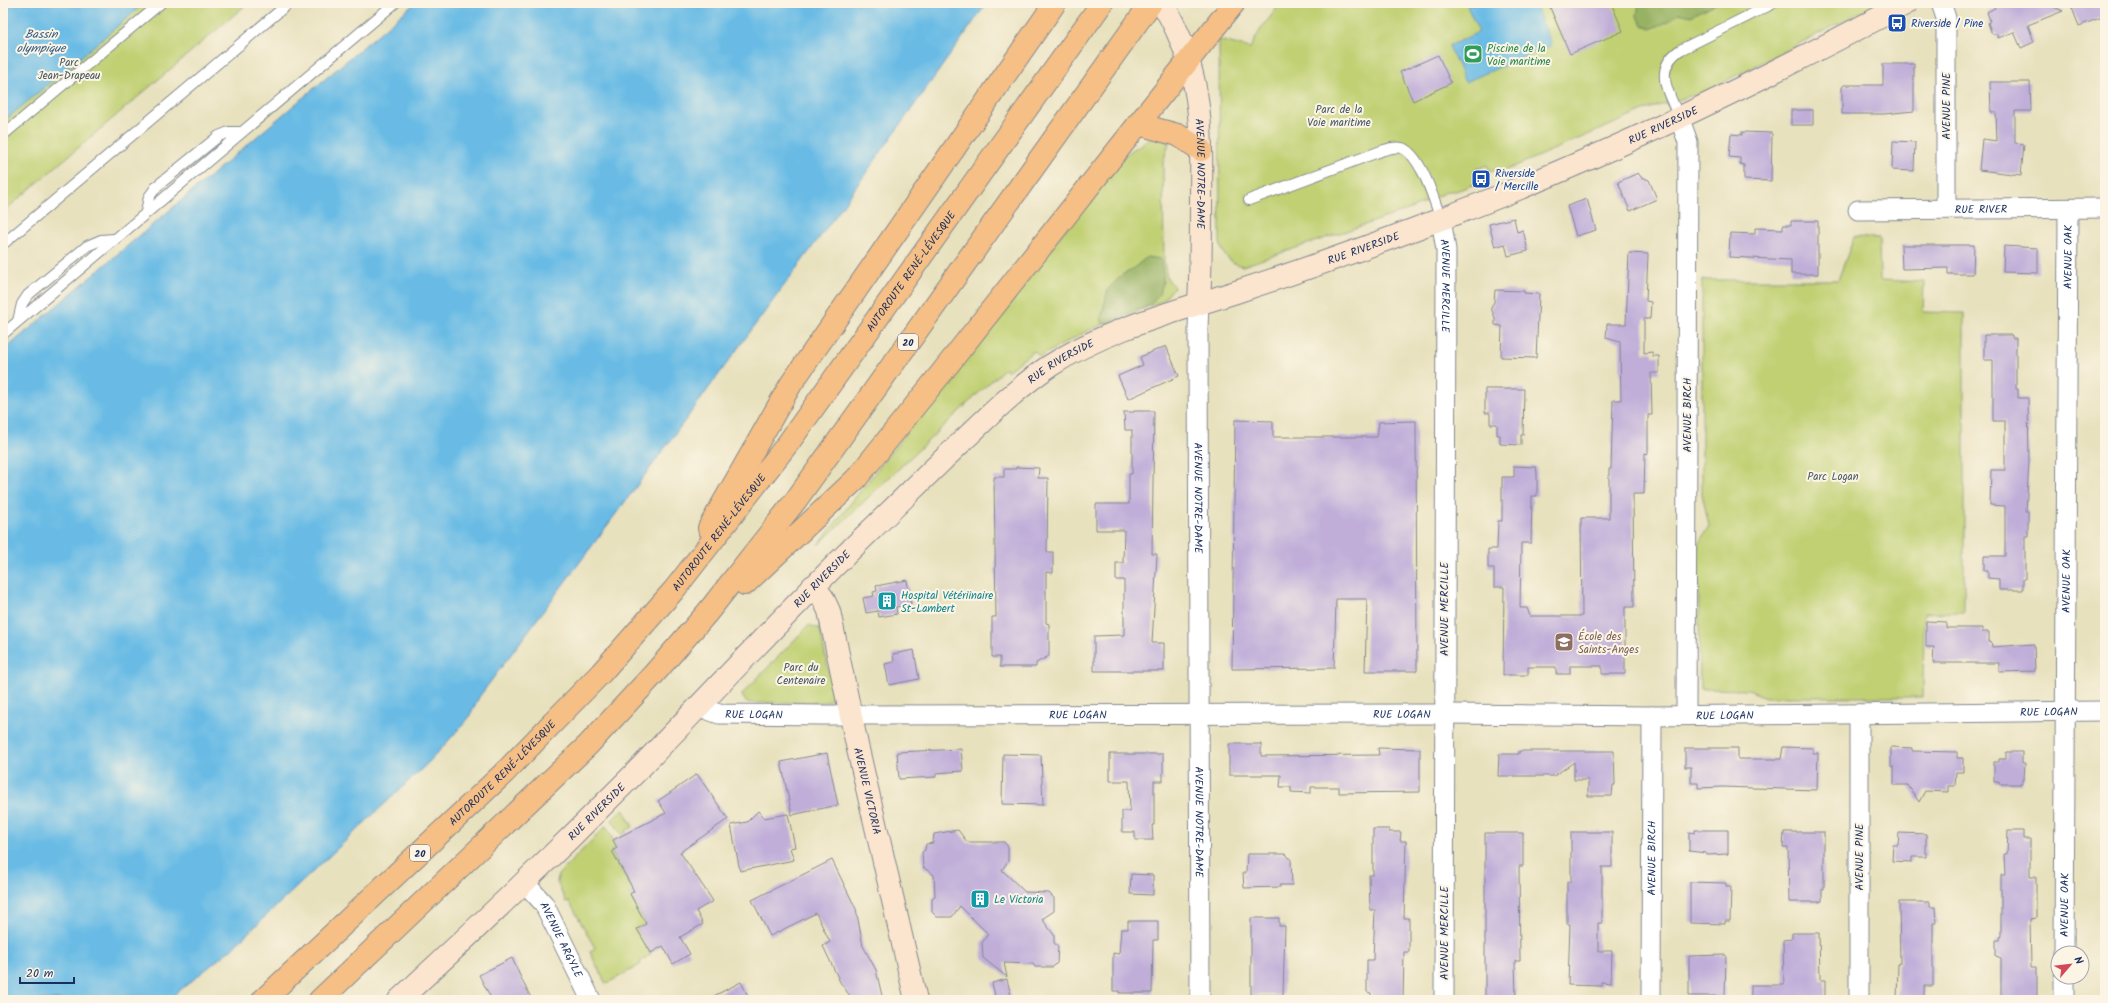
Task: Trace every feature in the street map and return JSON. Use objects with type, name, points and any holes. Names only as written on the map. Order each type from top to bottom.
[{"type":"highway","points":[[674,590],[791,384],[1055,3]]},
{"type":"highway","name":"AUTOROUTE RENÉ-LÉVESQUE","points":[[263,1000],[505,772],[601,673],[674,590],[789,442],[1102,3]]},
{"type":"highway","name":"20","points":[[320,1000],[536,797],[608,724],[675,650],[736,577],[796,500],[1133,26],[1151,3]]},
{"type":"highway","points":[[675,650],[856,479],[1234,3]]},
{"type":"highway","points":[[1138,124],[1178,135],[1201,150]]},
{"type":"street","name":"AVENUE NOTRE-DAME","points":[[1162,3],[1173,22],[1188,60],[1199,102],[1201,150],[1198,328],[1200,1000]]},
{"type":"street","name":"RUE RIVERSIDE","points":[[399,1000],[525,883],[700,705],[813,586],[992,413],[1036,375],[1074,352],[1115,332],[1327,261],[1552,175],[1679,117],[1907,3]]},
{"type":"street","name":"AVENUE PINE","points":[[1941,3],[1946,18],[1946,209]]},
{"type":"street","name":"AVENUE BIRCH","points":[[1679,117],[1688,142],[1686,715]]},
{"type":"street","name":"RUE RIVER","points":[[1858,210],[2105,208]]},
{"type":"street","name":"AVENUE OAK","points":[[2064,945],[2068,209]]},
{"type":"street","name":"AVENUE MERCILLE","points":[[1440,219],[1446,250],[1444,1000]]},
{"type":"street","name":"AVENUE VICTORIA","points":[[813,586],[823,598],[829,611],[850,715],[916,1000]]},
{"type":"street","name":"RUE LOGAN","points":[[700,705],[719,714],[850,715],[1444,714],[1652,716],[2105,711]]},
{"type":"street","name":"AVENUE PINE","points":[[1858,1000],[1859,714]]},
{"type":"street","name":"AVENUE BIRCH","points":[[1651,1000],[1652,716]]},
{"type":"street","name":"AVENUE ARGYLE","points":[[525,883],[544,904],[591,1000]]},
{"type":"street","points":[[2064,985],[2064,1000]]},
{"type":"lane","points":[[3,135],[161,3]]},
{"type":"lane","points":[[3,244],[289,3]]},
{"type":"lane","points":[[4,333],[394,3]]},
{"type":"lane","points":[[1679,117],[1666,82],[1665,70],[1669,60],[1684,48],[1774,3]]},
{"type":"lane","points":[[1248,200],[1387,149],[1398,147],[1409,152],[1419,166],[1432,192],[1440,219]]},
{"type":"green space","name":"Parc Jean-Drapeau","points":[[3,3],[248,3],[3,212]]},
{"type":"green space","name":"Parc de la Voie maritime","points":[[1281,3],[1879,3],[1704,92],[1648,109],[1497,174],[1495,169],[1490,171],[1487,165],[1475,170],[1478,183],[1456,191],[1448,191],[1411,209],[1243,266],[1230,261],[1224,255],[1220,242],[1219,40],[1250,48],[1261,29]]},
{"type":"green space","points":[[1639,3],[1717,3],[1691,16],[1679,13],[1669,21],[1651,29],[1644,26],[1637,16]]},
{"type":"green space","points":[[1156,137],[1169,143],[1163,162],[1164,263],[1167,278],[1174,287],[1163,301],[1087,331],[1040,357],[1034,351],[1007,371],[1005,368],[818,545],[1123,156],[1146,141]]},
{"type":"green space","name":"Parc Logan","points":[[1854,237],[1879,238],[1880,280],[1924,282],[1923,312],[1964,313],[1964,612],[1924,613],[1923,697],[1766,697],[1748,690],[1700,689],[1698,544],[1709,526],[1702,494],[1702,280],[1838,280]]},
{"type":"green space","points":[[1147,257],[1161,259],[1163,281],[1161,291],[1156,299],[1140,310],[1103,324],[1101,318],[1108,289],[1123,274],[1130,271]]},
{"type":"green space","name":"Parc du Centenaire","points":[[809,625],[820,629],[834,697],[828,701],[822,702],[747,703],[742,696],[743,693]]},
{"type":"green space","points":[[623,809],[633,827],[625,831],[628,836],[624,838],[612,820]]},
{"type":"green space","points":[[606,826],[617,847],[611,851],[634,892],[630,894],[646,924],[637,929],[651,954],[641,961],[640,965],[606,984],[590,952],[595,948],[569,901],[566,902],[557,882],[558,875]]},
{"type":"water","name":"Bassin olympique","points":[[3,3],[145,3],[3,122]]},
{"type":"water","points":[[415,3],[987,3],[841,208],[642,479],[479,697],[468,719],[430,761],[230,950],[168,1000],[3,1000],[3,351]]},
{"type":"water","points":[[1475,3],[1534,3],[1552,45],[1465,82],[1449,46],[1479,32],[1467,6]]},
{"type":"building","points":[[1548,3],[1611,3],[1623,31],[1570,54]]},
{"type":"building","points":[[1993,3],[2045,3],[2063,11],[2028,25],[2034,42],[2021,48],[2014,32],[1998,38],[1997,34],[1992,34],[1988,23],[1990,21],[1987,12],[1995,8]]},
{"type":"building","points":[[2070,3],[2101,3],[2105,16],[2079,26]]},
{"type":"building","points":[[1438,55],[1451,83],[1413,101],[1400,72]]},
{"type":"building","points":[[1883,64],[1914,64],[1914,111],[1884,114],[1842,114],[1842,87],[1844,85],[1883,85]]},
{"type":"building","points":[[1990,82],[2030,82],[2031,111],[2015,111],[2015,143],[2024,144],[2021,175],[1979,170],[1982,139],[1997,141],[1996,112],[1991,112]]},
{"type":"building","points":[[1791,110],[1813,110],[1813,125],[1791,125]]},
{"type":"building","points":[[1742,132],[1772,133],[1771,181],[1744,180],[1744,165],[1740,164],[1740,158],[1729,157],[1731,134],[1742,135]]},
{"type":"building","points":[[1893,141],[1915,142],[1914,171],[1892,170]]},
{"type":"building","points":[[1638,173],[1641,177],[1649,180],[1657,199],[1630,211],[1618,182]]},
{"type":"building","points":[[1587,199],[1596,230],[1576,236],[1567,206]]},
{"type":"building","points":[[1514,218],[1517,232],[1523,230],[1528,251],[1508,256],[1505,244],[1495,247],[1489,224]]},
{"type":"building","points":[[1791,221],[1818,221],[1818,274],[1791,274],[1791,260],[1729,257],[1730,233],[1755,234],[1755,228],[1783,229],[1783,225],[1791,225]]},
{"type":"building","points":[[1901,245],[1974,245],[1973,274],[1948,274],[1948,268],[1902,269]]},
{"type":"building","points":[[2004,246],[2038,248],[2038,273],[2003,272]]},
{"type":"building","points":[[1629,253],[1648,254],[1646,301],[1651,302],[1650,319],[1644,319],[1644,353],[1652,352],[1653,356],[1659,356],[1659,373],[1651,373],[1652,415],[1648,415],[1648,454],[1645,453],[1644,494],[1633,494],[1634,607],[1625,607],[1625,674],[1602,674],[1602,666],[1570,666],[1570,674],[1556,674],[1556,667],[1528,667],[1528,675],[1503,675],[1504,587],[1494,587],[1494,568],[1488,568],[1488,549],[1497,549],[1498,521],[1502,521],[1502,477],[1514,477],[1514,466],[1536,467],[1537,473],[1537,496],[1532,496],[1531,543],[1521,543],[1520,608],[1527,608],[1530,616],[1582,616],[1581,518],[1609,518],[1609,469],[1611,469],[1613,400],[1621,400],[1620,342],[1606,338],[1607,324],[1626,324]]},
{"type":"building","points":[[1495,290],[1524,291],[1524,293],[1539,294],[1536,358],[1501,357],[1502,326],[1495,325],[1495,318],[1491,308],[1494,302]]},
{"type":"building","points":[[1984,335],[2012,335],[2012,338],[2016,338],[2016,389],[2018,389],[2018,398],[2028,398],[2029,462],[2026,511],[2028,511],[2028,536],[2025,536],[2025,579],[2023,579],[2023,590],[1999,590],[1999,579],[1988,578],[1988,571],[1984,571],[1984,556],[2005,556],[2005,506],[1990,505],[1991,470],[2005,470],[2005,421],[1993,421],[1993,360],[1984,360]]},
{"type":"building","points":[[1166,346],[1179,376],[1128,399],[1118,376],[1143,365],[1140,357]]},
{"type":"building","points":[[1485,389],[1524,389],[1523,435],[1521,435],[1521,445],[1500,444],[1500,435],[1497,435],[1497,424],[1490,424],[1490,413],[1485,413]]},
{"type":"building","points":[[1154,411],[1152,554],[1157,554],[1152,643],[1164,643],[1164,671],[1094,671],[1094,636],[1124,635],[1124,580],[1116,580],[1116,563],[1123,563],[1124,530],[1096,530],[1096,504],[1129,504],[1129,474],[1132,474],[1132,430],[1125,430],[1124,412]]},
{"type":"building","points":[[1235,420],[1273,421],[1273,437],[1377,437],[1379,422],[1416,421],[1417,671],[1365,671],[1367,599],[1336,599],[1334,668],[1232,669]]},
{"type":"building","points":[[1016,467],[1039,468],[1038,478],[1048,478],[1047,552],[1053,552],[1053,573],[1046,572],[1046,623],[1049,624],[1049,656],[1036,663],[1036,667],[1000,667],[1000,657],[992,657],[992,617],[996,617],[994,477],[1004,477],[1004,469],[1016,469]]},
{"type":"building","name":"Hospital Vétériinaire St-Lambert","points":[[907,580],[911,604],[896,607],[897,614],[879,617],[878,611],[866,613],[863,598],[874,596],[873,592],[877,591],[876,586]]},
{"type":"building","points":[[1926,621],[1946,622],[1946,628],[1982,628],[1982,632],[1989,632],[1989,642],[1991,642],[1992,647],[2034,644],[2035,671],[1999,672],[1999,663],[1933,663],[1934,647],[1926,647]]},
{"type":"building","points":[[914,650],[919,679],[889,685],[885,664],[894,662],[893,654]]},
{"type":"building","points":[[1229,744],[1261,744],[1261,756],[1379,755],[1378,748],[1420,749],[1420,792],[1339,793],[1339,787],[1311,787],[1311,793],[1291,792],[1291,787],[1280,787],[1281,775],[1229,775]]},
{"type":"building","points":[[1783,747],[1813,748],[1813,753],[1818,753],[1817,790],[1722,787],[1698,788],[1698,783],[1691,783],[1691,767],[1685,767],[1685,748],[1738,748],[1738,759],[1781,759]]},
{"type":"building","points":[[1891,747],[1912,748],[1912,751],[1957,752],[1957,758],[1963,758],[1963,772],[1956,772],[1955,786],[1948,786],[1948,792],[1925,791],[1919,802],[1908,785],[1894,785],[1894,767],[1891,766]]},
{"type":"building","points":[[961,749],[963,771],[936,773],[936,777],[899,779],[897,752]]},
{"type":"building","points":[[1519,751],[1614,751],[1615,785],[1613,785],[1612,796],[1588,796],[1588,780],[1574,780],[1574,762],[1554,776],[1498,776],[1499,754],[1519,754]]},
{"type":"building","points":[[2006,752],[2022,752],[2022,763],[2025,763],[2024,779],[2022,779],[2022,784],[1999,784],[1999,782],[1994,782],[1994,762],[1999,762],[1999,759],[2006,759]]},
{"type":"building","points":[[827,753],[838,805],[792,815],[781,762]]},
{"type":"building","points":[[1003,754],[1041,755],[1043,805],[1002,804]]},
{"type":"building","points":[[1110,754],[1163,754],[1163,781],[1154,781],[1154,825],[1152,825],[1153,840],[1135,840],[1135,832],[1122,832],[1122,811],[1130,811],[1129,781],[1110,781]]},
{"type":"building","points":[[697,774],[728,819],[680,852],[713,901],[696,911],[703,924],[680,937],[690,954],[673,964],[663,946],[651,953],[637,929],[646,924],[630,894],[634,891],[612,851],[617,848],[613,840],[666,813],[658,801]]},
{"type":"building","points":[[758,811],[764,818],[788,814],[795,847],[790,848],[794,860],[740,871],[731,825],[747,822]]},
{"type":"building","points":[[1373,829],[1389,829],[1389,832],[1401,832],[1400,841],[1406,841],[1404,918],[1409,918],[1409,952],[1404,952],[1403,1000],[1371,1000],[1371,993],[1367,992],[1367,960],[1373,960],[1375,910],[1370,910],[1369,875],[1373,875]]},
{"type":"building","name":"Le Victoria","points":[[958,830],[967,842],[1004,842],[1008,847],[1008,861],[1002,870],[1025,892],[1049,893],[1054,898],[1054,911],[1042,919],[1054,935],[1054,943],[1058,946],[1057,963],[1053,967],[1035,967],[1033,964],[1004,963],[1007,977],[983,958],[982,943],[988,934],[960,906],[952,917],[937,917],[932,912],[932,898],[935,896],[934,875],[923,867],[922,852],[925,850],[926,844],[933,843],[934,834]]},
{"type":"building","points":[[1695,830],[1728,830],[1728,854],[1707,855],[1706,853],[1689,851],[1689,832],[1695,833]]},
{"type":"building","points":[[2008,831],[2023,831],[2023,839],[2030,839],[2030,877],[2036,877],[2036,918],[2030,919],[2031,967],[2037,967],[2037,1000],[2001,1000],[2001,958],[1996,956],[1996,940],[2000,940],[2001,934],[2001,875],[2005,875],[2004,854],[2007,854]]},
{"type":"building","points":[[1571,832],[1612,832],[1612,867],[1602,867],[1602,923],[1598,923],[1598,951],[1612,951],[1611,983],[1601,982],[1601,986],[1568,985],[1570,924],[1567,924],[1567,882],[1571,882]]},
{"type":"building","points":[[1784,832],[1824,832],[1824,889],[1822,889],[1822,901],[1789,902],[1788,848],[1783,848]]},
{"type":"building","points":[[1485,833],[1523,833],[1523,866],[1519,866],[1520,961],[1515,961],[1516,1000],[1485,1000]]},
{"type":"building","points":[[1899,833],[1926,834],[1926,857],[1912,857],[1912,862],[1892,861],[1893,845],[1898,845]]},
{"type":"building","points":[[1247,854],[1286,854],[1291,860],[1292,885],[1280,885],[1280,887],[1244,888],[1243,873],[1246,873]]},
{"type":"building","points":[[832,860],[856,909],[863,946],[876,970],[883,1000],[853,1000],[840,982],[823,946],[830,942],[816,913],[770,936],[752,900]]},
{"type":"building","points":[[1131,874],[1153,875],[1153,895],[1130,894]]},
{"type":"building","points":[[1690,882],[1726,883],[1726,886],[1731,886],[1730,921],[1725,921],[1725,924],[1690,923]]},
{"type":"building","points":[[1899,902],[1930,902],[1930,907],[1936,907],[1937,923],[1933,923],[1933,986],[1924,986],[1924,1000],[1897,1000],[1898,964],[1900,964]]},
{"type":"building","points":[[1251,918],[1279,918],[1279,926],[1285,926],[1283,995],[1251,995]]},
{"type":"building","points":[[1128,921],[1158,921],[1158,940],[1153,940],[1152,993],[1119,993],[1119,991],[1113,991],[1113,953],[1119,954],[1121,929],[1128,929]]},
{"type":"building","points":[[1792,933],[1819,933],[1820,980],[1825,980],[1825,1000],[1751,998],[1751,985],[1784,985],[1783,940],[1792,939]]},
{"type":"building","points":[[1726,955],[1725,996],[1689,996],[1689,956]]},
{"type":"building","points":[[512,958],[532,1000],[492,1000],[479,975]]},
{"type":"building","points":[[1007,979],[1012,1000],[996,1000],[992,983]]},
{"type":"building","points":[[741,982],[750,1000],[706,1000]]},
{"type":"place","name":"Riverside / Pine","points":[[1897,23]]},
{"type":"place","name":"Piscine de la Voie maritime","points":[[1473,54]]},
{"type":"place","name":"Riverside / Mercille","points":[[1481,179]]},
{"type":"place","name":"Hospital Vétériinaire St-Lambert","points":[[887,601]]},
{"type":"place","name":"École des Saints-Anges","points":[[1564,642]]},
{"type":"place","name":"Le Victoria","points":[[980,899]]}]
